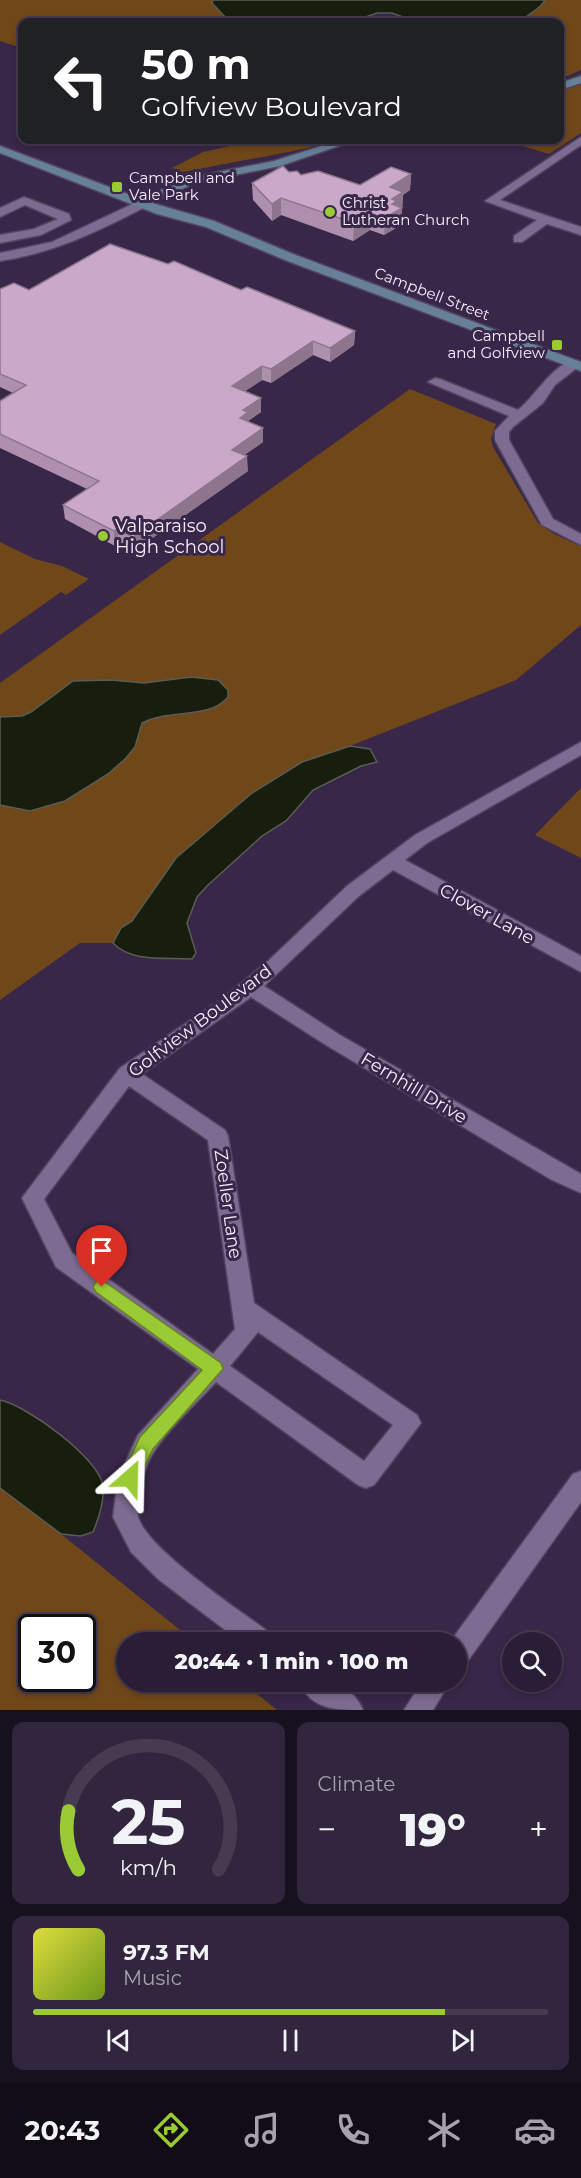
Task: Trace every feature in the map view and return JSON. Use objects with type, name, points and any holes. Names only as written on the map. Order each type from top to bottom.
[{"type":"main road","points":[[564,85],[581,79]]},
{"type":"main road","points":[[142,203],[192,180],[276,164],[338,144]]},
{"type":"main road","name":"Campbell Street","points":[[0,149],[142,203],[161,211],[171,219],[205,232],[272,251],[578,368]]},
{"type":"street","points":[[581,140],[491,201],[581,231]]},
{"type":"street","points":[[0,213],[24,201],[65,217],[65,220],[37,232],[0,239]]},
{"type":"street","points":[[0,257],[36,252],[62,244],[142,203]]},
{"type":"street","points":[[518,239],[546,219]]},
{"type":"street","points":[[578,368],[562,387],[538,400],[502,431],[502,440],[547,522],[581,540]]},
{"type":"street","points":[[435,382],[519,415]]},
{"type":"street","name":"Golfview Boulevard","points":[[244,1309],[409,1423],[366,1477],[64,1260],[33,1198],[127,1074],[250,987],[353,891],[431,833],[581,748]]},
{"type":"street","name":"Clover Lane","points":[[394,862],[581,966]]},
{"type":"street","name":"Fernhill Drive","points":[[250,987],[374,1064],[559,1174],[581,1184]]},
{"type":"street","name":"Zoeller Lane","points":[[127,1074],[218,1136],[247,1332],[146,1443],[130,1478],[125,1517],[140,1544],[167,1570],[248,1632]]},
{"type":"street","points":[[467,1641],[581,1482]]},
{"type":"street","points":[[326,1692],[350,1710]]},
{"type":"street","points":[[417,1710],[430,1692]]},
{"type":"shaded area","points":[[0,0],[213,0],[212,3],[226,18],[18,18],[18,47],[0,41]]},
{"type":"shaded area","points":[[213,0],[545,0],[525,18],[406,18],[392,13],[377,13],[363,18],[226,18],[212,3]]},
{"type":"shaded area","points":[[545,0],[581,0],[581,70],[564,77],[564,18],[525,18]]},
{"type":"shaded area","points":[[581,84],[581,133],[549,154],[516,144],[564,144],[564,90]]},
{"type":"shaded area","points":[[239,144],[320,144],[183,172],[172,168],[203,152]]},
{"type":"shaded area","points":[[410,389],[496,424],[491,439],[493,447],[538,523],[554,534],[581,546],[581,625],[516,680],[350,746],[302,762],[252,793],[176,858],[155,892],[132,921],[121,928],[113,943],[80,943],[0,1000],[0,683]]},
{"type":"shaded area","points":[[0,542],[35,559],[62,566],[89,579],[66,595],[61,592],[0,635]]},
{"type":"shaded area","points":[[191,677],[218,680],[228,690],[228,697],[211,709],[165,716],[142,723],[135,747],[126,758],[108,774],[65,801],[30,811],[0,805],[0,717],[22,716],[31,712],[73,681],[111,680],[144,683]]},
{"type":"shaded area","points":[[350,746],[370,749],[377,762],[361,766],[313,790],[286,821],[262,836],[197,897],[187,923],[196,953],[192,959],[139,956],[130,954],[113,943],[121,928],[132,921],[176,858],[252,793],[302,762]]},
{"type":"shaded area","points":[[581,788],[581,858],[535,835]]},
{"type":"shaded area","points":[[0,1400],[12,1404],[43,1422],[90,1462],[99,1475],[103,1487],[99,1516],[93,1532],[81,1536],[61,1534],[0,1488]]},
{"type":"shaded area","points":[[0,1488],[183,1632],[116,1632],[116,1692],[254,1692],[277,1710],[0,1710]]},
{"type":"building","points":[[283,166],[289,172],[297,171],[301,175],[318,171],[360,185],[391,167],[411,174],[390,187],[403,192],[392,199],[397,201],[392,204],[402,208],[385,218],[370,213],[354,223],[281,198],[272,204],[252,183]]},
{"type":"building","name":"Valparaiso High School","points":[[110,244],[168,264],[174,261],[241,290],[247,287],[355,331],[330,348],[313,341],[271,369],[262,366],[232,386],[261,398],[243,410],[248,412],[240,418],[263,428],[232,450],[247,456],[133,537],[117,529],[114,531],[63,505],[99,481],[0,434],[0,401],[26,385],[0,374],[0,289],[14,283],[29,290]]},
{"type":"place","name":"Campbell and Vale Park","points":[[117,187]]},
{"type":"place","name":"Christ Lutheran Church","points":[[330,212]]},
{"type":"place","name":"Campbell and Golfview","points":[[557,345]]},
{"type":"place","name":"Valparaiso High School","points":[[103,536]]},
{"type":"route","points":[[102,1287],[215,1369],[146,1443],[130,1478]]}]
